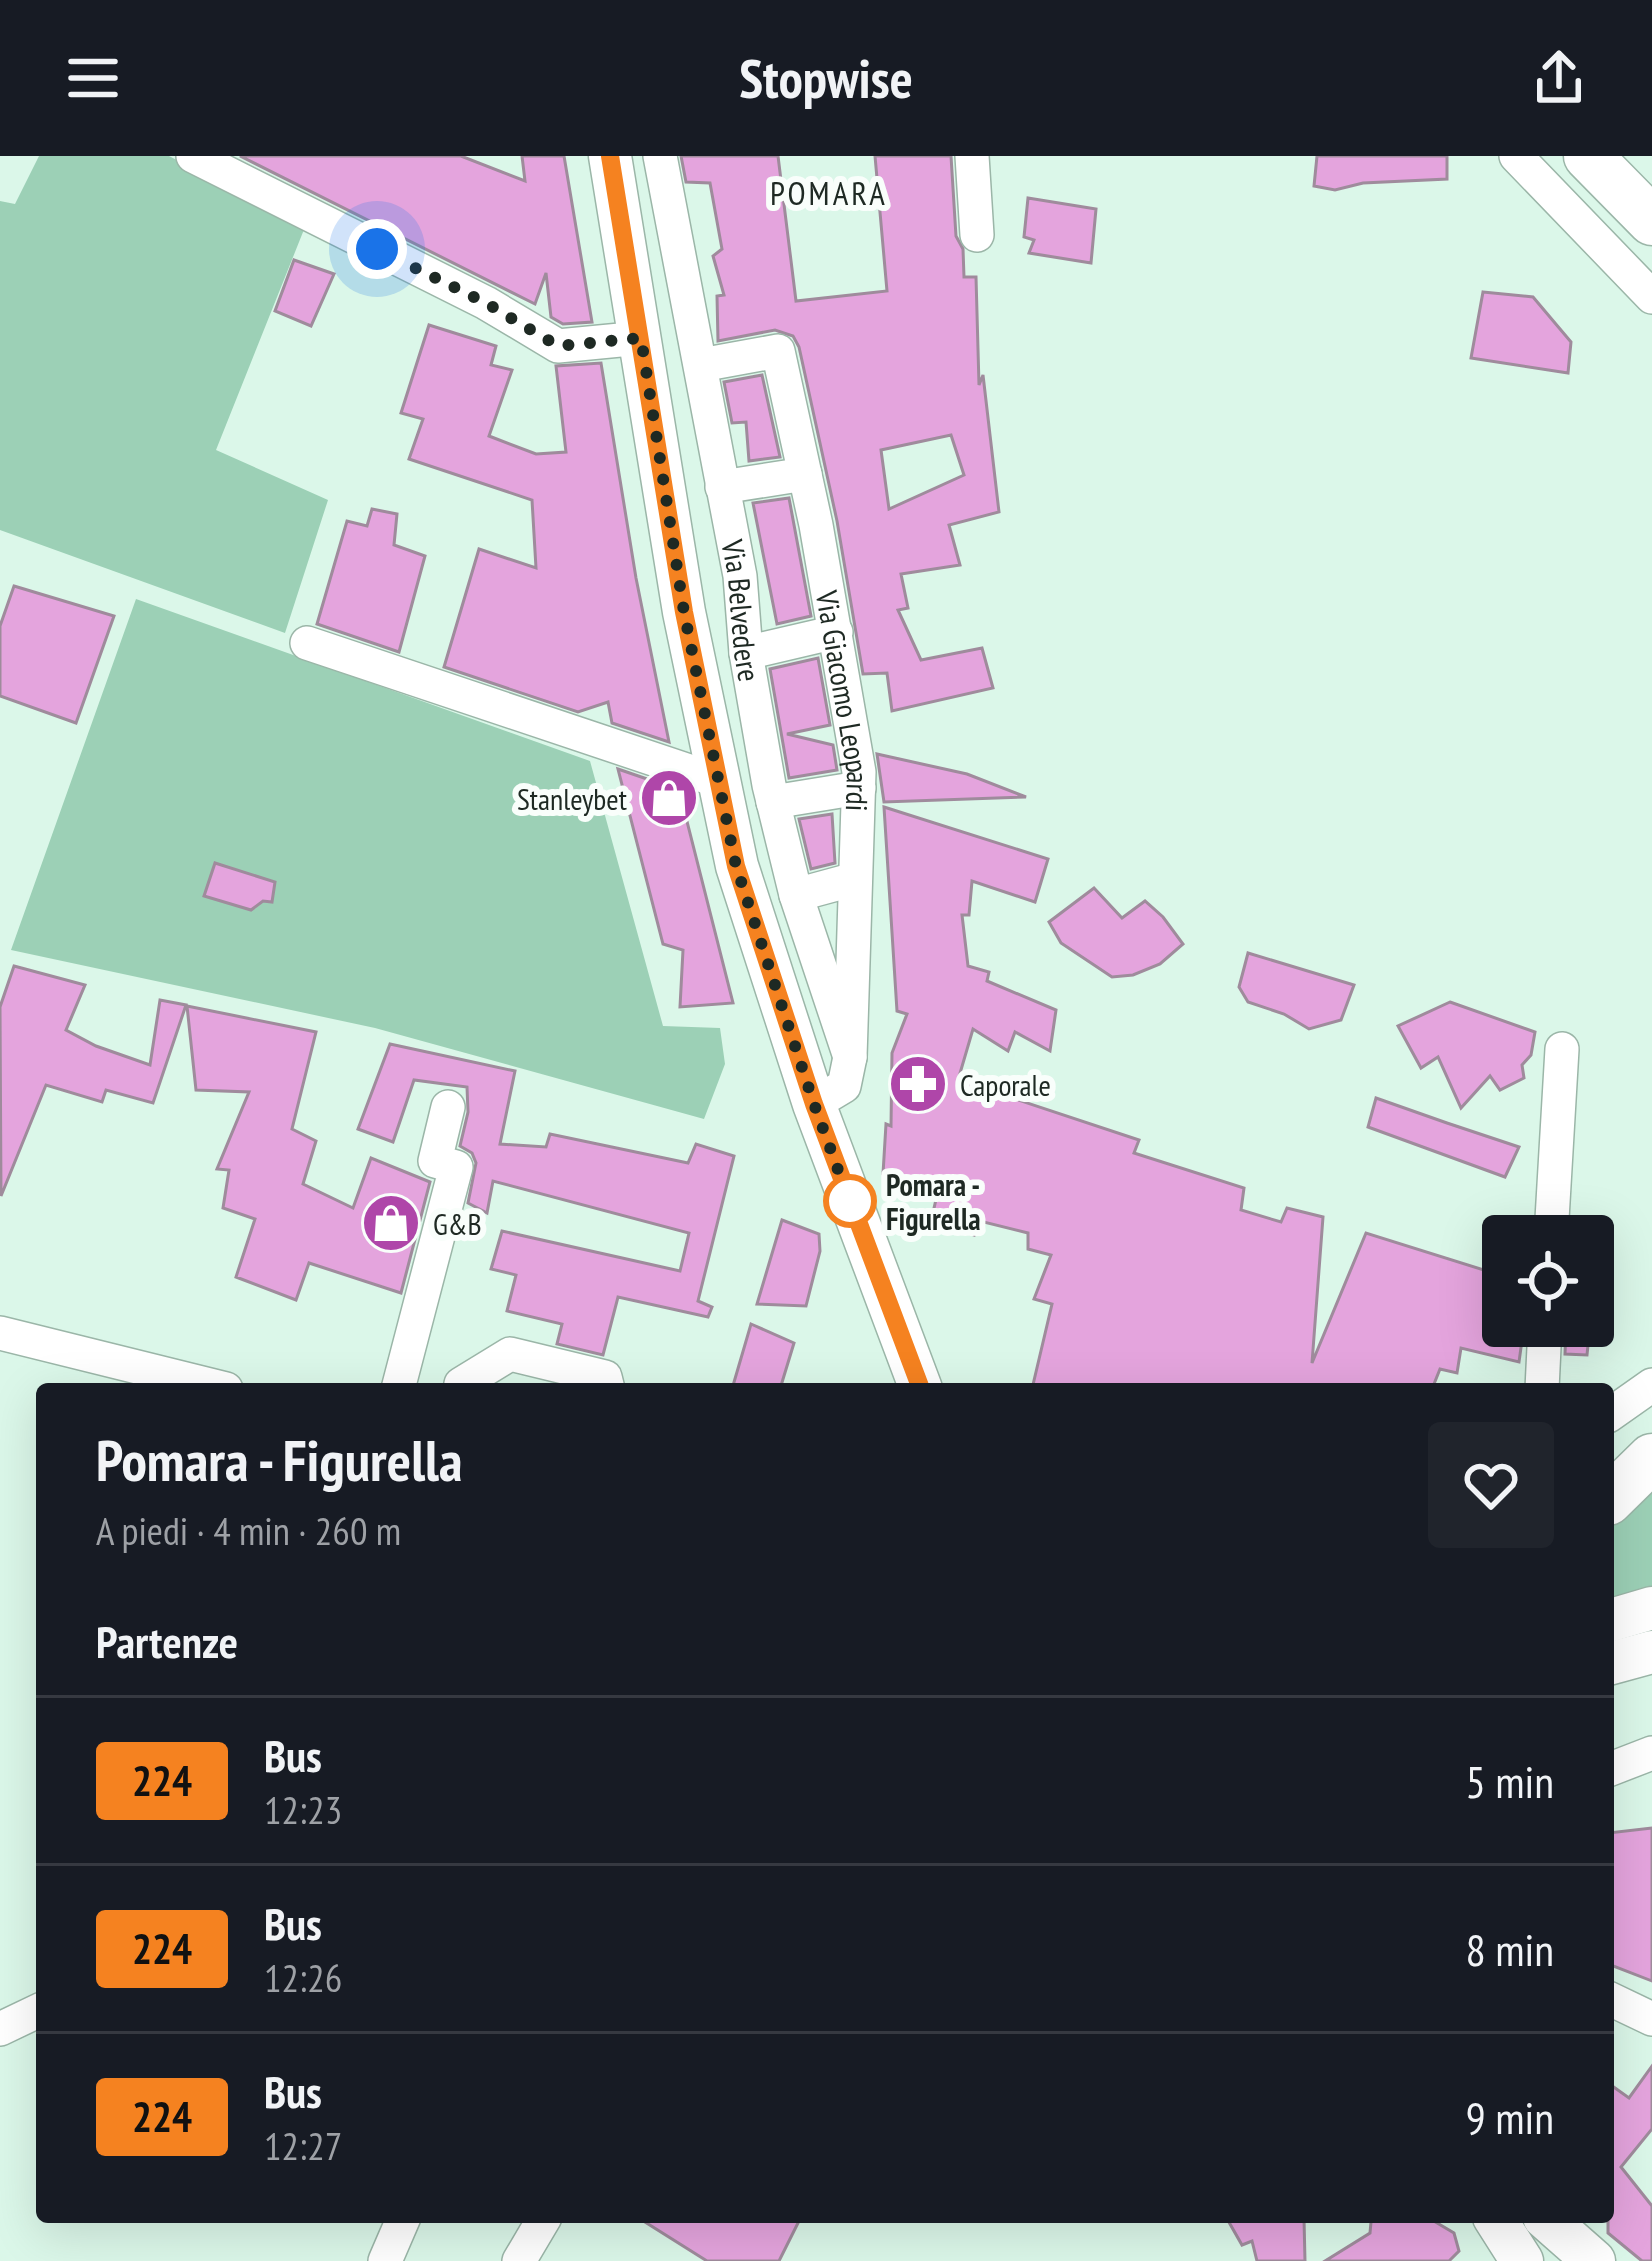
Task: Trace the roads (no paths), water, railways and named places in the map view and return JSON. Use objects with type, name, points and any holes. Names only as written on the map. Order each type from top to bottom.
[{"type":"highway","points":[[1588,156],[1652,221]]},
{"type":"highway","points":[[1614,1495],[1652,1458]]},
{"type":"main road","points":[[610,156],[684,612],[736,866],[814,1104],[919,1383]]},
{"type":"main road","points":[[1614,1619],[1652,1608]]},
{"type":"main road","points":[[1614,1662],[1652,1652]]},
{"type":"main road","points":[[1498,2223],[1521,2260],[1551,2224],[1594,2261]]},
{"type":"street","points":[[193,156],[228,164],[558,346],[641,338]]},
{"type":"street","name":"Via Belvedere","points":[[660,156],[740,576],[746,653],[773,802],[796,895],[850,1057]]},
{"type":"street","points":[[972,156],[977,235]]},
{"type":"street","points":[[1516,156],[1652,297]]},
{"type":"street","name":"Via Giacomo Leopardi","points":[[700,365],[778,351],[805,474],[860,772],[850,1057]]},
{"type":"street","points":[[722,487],[805,474]]},
{"type":"street","points":[[746,653],[836,632]]},
{"type":"street","points":[[307,643],[719,781]]},
{"type":"street","points":[[773,802],[859,788]]},
{"type":"street","points":[[796,895],[856,879]]},
{"type":"street","points":[[1552,1215],[1562,1049]]},
{"type":"street","points":[[814,1104],[844,1086],[850,1057]]},
{"type":"street","points":[[400,1383],[456,1167],[435,1161],[448,1107]]},
{"type":"street","points":[[0,1333],[202,1383]]},
{"type":"street","points":[[1542,1383],[1545,1347]]},
{"type":"street","points":[[474,1383],[510,1354],[605,1376],[607,1383]]},
{"type":"street","points":[[1614,1412],[1652,1385]]},
{"type":"street","points":[[1614,1768],[1652,1753]]},
{"type":"street","points":[[1614,2001],[1652,2019]]},
{"type":"street","points":[[0,2029],[36,2012]]},
{"type":"street","points":[[385,2261],[401,2223]]},
{"type":"street","points":[[519,2261],[541,2223]]},
{"type":"place","name":"Stanleybet","points":[[669,798]]},
{"type":"place","name":"Caporale","points":[[918,1084]]},
{"type":"place","name":"Pomara - Figurella","points":[[850,1201]]},
{"type":"place","name":"G&B","points":[[391,1223]]},
{"type":"district","name":"POMARA","points":[[829,192]]}]
